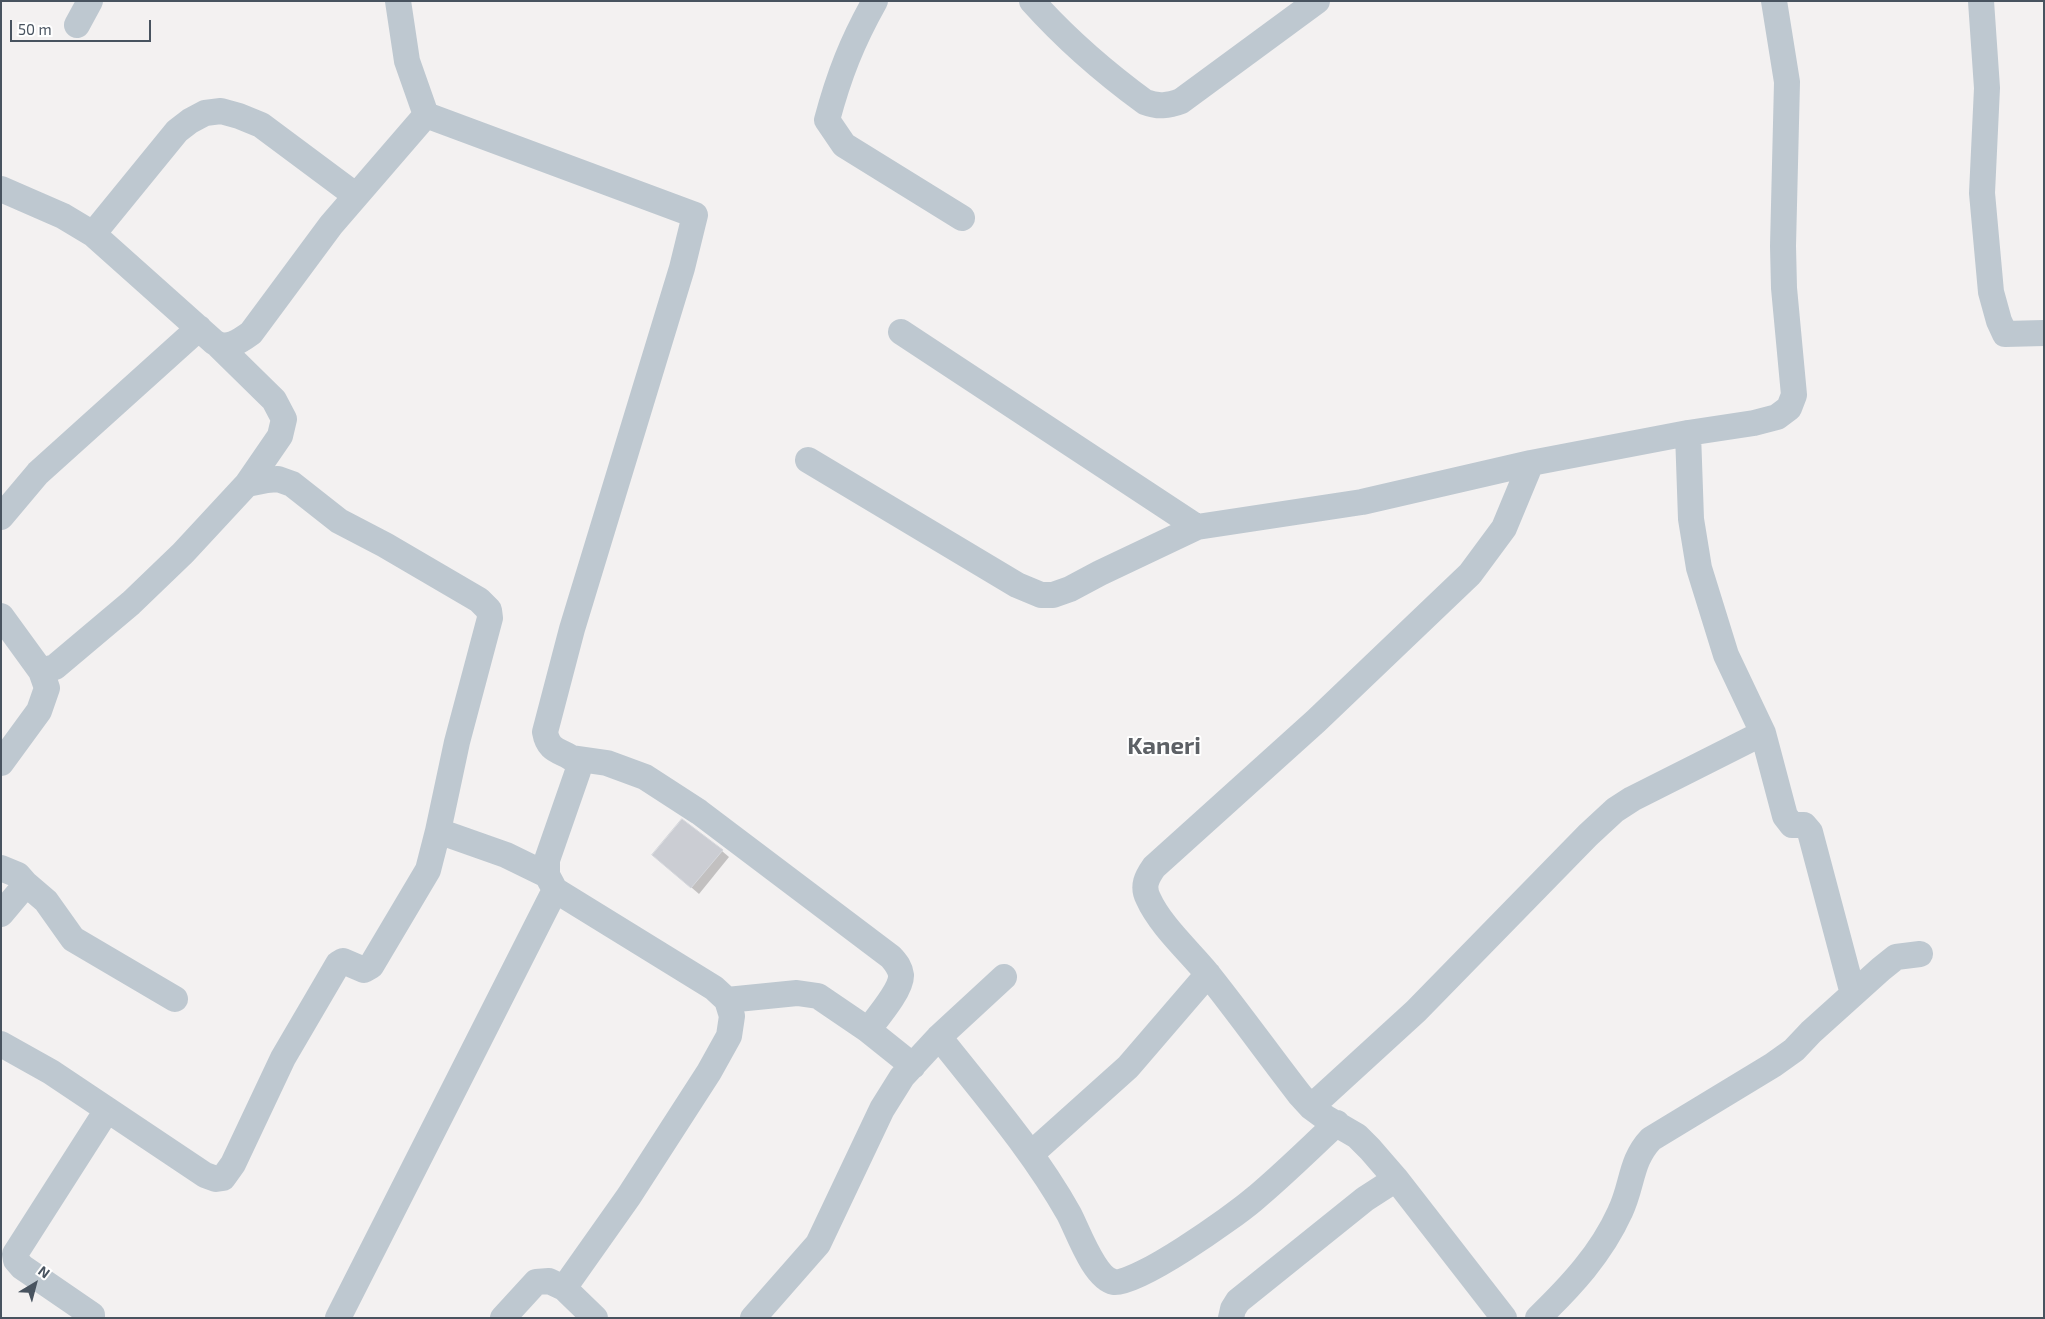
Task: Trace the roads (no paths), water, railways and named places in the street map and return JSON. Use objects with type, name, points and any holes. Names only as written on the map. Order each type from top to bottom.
[{"type":"street","points":[[77,25],[90,1]]},
{"type":"street","points":[[398,1],[407,61],[426,115]]},
{"type":"street","points":[[874,1],[852,43],[838,78],[828,120],[844,145],[962,218]]},
{"type":"street","points":[[1032,1],[1059,31],[1080,50],[1140,99],[1156,106],[1170,105],[1181,101],[1317,1]]},
{"type":"street","points":[[808,460],[1017,585],[1041,595],[1053,595],[1070,590],[1100,573],[1197,527],[1362,502],[1531,463],[1688,433],[1754,423],[1777,417],[1789,408],[1794,394],[1784,280],[1787,82],[1774,1]]},
{"type":"street","points":[[1981,1],[1987,88],[1982,193],[1991,292],[2005,334],[2044,333]]},
{"type":"street","points":[[93,234],[177,131],[205,113],[221,111],[240,116],[261,125],[355,195]]},
{"type":"street","points":[[219,346],[239,343],[251,334],[355,195],[426,115]]},
{"type":"street","points":[[426,115],[695,215],[682,268],[572,629],[545,732],[547,743],[556,751],[572,758],[607,764],[645,777],[699,812],[891,957],[898,966],[901,977],[895,992],[868,1030]]},
{"type":"street","points":[[1,189],[63,216],[93,234],[219,346],[274,400],[284,419],[280,436],[247,484],[183,553],[131,603],[55,667],[41,671]]},
{"type":"street","points":[[1,517],[38,473],[199,328]]},
{"type":"street","points":[[901,332],[1197,527]]},
{"type":"street","points":[[1688,433],[1691,519],[1699,568],[1726,655],[1763,733],[1785,816],[1792,824],[1804,826],[1810,832],[1853,994]]},
{"type":"street","points":[[1504,1318],[1396,1179],[1357,1136],[1311,1107],[1208,974],[1157,914],[1144,886],[1147,877],[1154,867],[1316,721],[1470,574],[1504,528],[1531,463]]},
{"type":"street","points":[[1,1044],[50,1072],[205,1175],[216,1180],[223,1178],[233,1164],[283,1058],[338,964],[343,961],[364,970],[371,966],[428,870],[457,742],[490,618],[490,610],[479,600],[385,545],[339,521],[292,484],[278,479],[247,484]]},
{"type":"street","points":[[1,616],[41,671],[47,688],[39,711],[1,763]]},
{"type":"street","points":[[1311,1107],[1416,1011],[1588,835],[1616,810],[1653,788],[1763,733]]},
{"type":"street","points":[[338,1318],[551,883],[547,860],[578,771],[578,763],[572,758]]},
{"type":"street","points":[[438,831],[506,855],[551,883],[714,988],[727,1000],[732,1016],[729,1036],[709,1072],[629,1196],[564,1288]]},
{"type":"street","points":[[1,868],[18,875],[46,902],[74,939],[175,999]]},
{"type":"street","points":[[1,914],[25,883]]},
{"type":"street","points":[[1538,1318],[1584,1271],[1606,1241],[1621,1211],[1632,1179],[1636,1160],[1642,1149],[1651,1139],[1773,1065],[1794,1050],[1811,1032],[1896,957],[1920,954]]},
{"type":"street","points":[[1031,1154],[1128,1067],[1208,974]]},
{"type":"street","points":[[753,1318],[818,1244],[882,1110],[902,1078],[939,1037],[1004,977]]},
{"type":"street","points":[[727,1000],[797,992],[818,996],[868,1030],[913,1066]]},
{"type":"street","points":[[939,1037],[1031,1154],[1070,1215],[1094,1264],[1105,1278],[1114,1282],[1127,1281],[1198,1239],[1253,1200],[1337,1123]]},
{"type":"street","points":[[92,1318],[92,1315],[22,1267],[16,1260],[16,1254],[107,1110]]},
{"type":"street","points":[[1232,1318],[1233,1309],[1238,1301],[1365,1199],[1396,1179]]},
{"type":"street","points":[[503,1318],[536,1282],[548,1281],[564,1288],[595,1318]]},
{"type":"district","name":"Kaneri","points":[[1164,746]]}]
